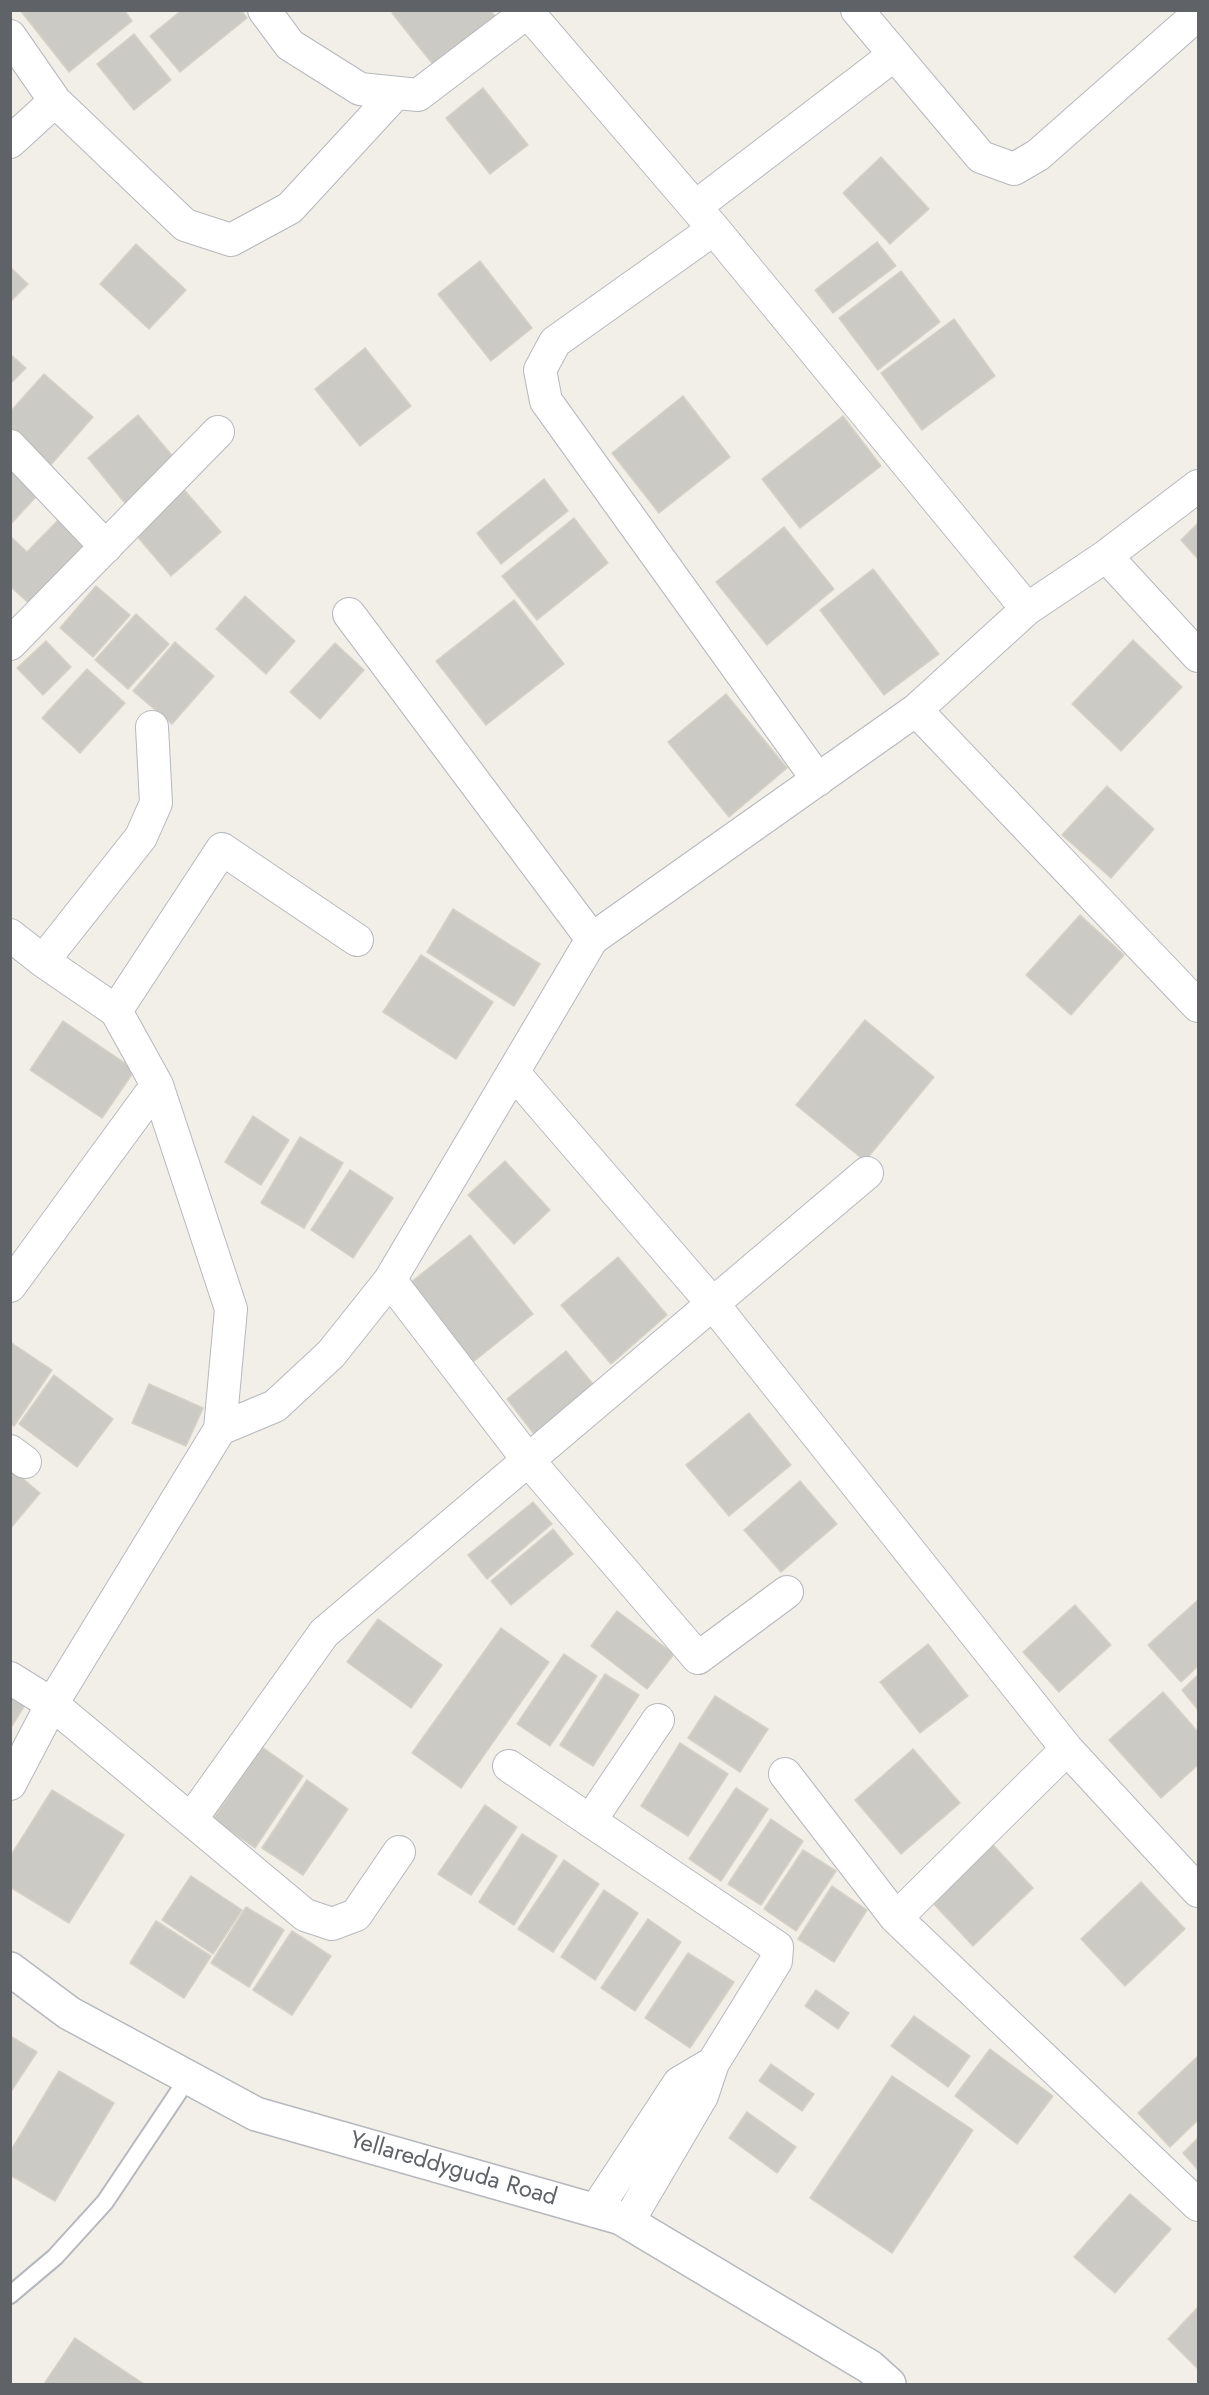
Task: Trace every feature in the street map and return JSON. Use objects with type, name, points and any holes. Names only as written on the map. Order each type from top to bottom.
[{"type":"street","points":[[264,10],[290,45],[360,89],[418,95],[528,11],[704,218],[1027,609]]},
{"type":"street","points":[[857,10],[981,157],[1014,169],[1038,155],[1183,17]]},
{"type":"street","points":[[10,36],[55,101],[184,225],[231,240],[290,208],[396,93]]},
{"type":"street","points":[[818,780],[546,401],[540,370],[555,342],[894,55]]},
{"type":"street","points":[[10,142],[55,101]]},
{"type":"street","points":[[14,632],[105,548],[218,432]]},
{"type":"street","points":[[10,446],[105,548]]},
{"type":"street","points":[[220,1429],[275,1406],[331,1354],[390,1280],[592,939],[916,710],[1027,609],[1106,556],[1198,486]]},
{"type":"street","points":[[1106,556],[1198,656]]},
{"type":"street","points":[[349,614],[592,939]]},
{"type":"street","points":[[916,710],[1198,1006]]},
{"type":"street","points":[[43,961],[141,837],[156,803],[152,727]]},
{"type":"street","points":[[116,1011],[222,849],[357,939]]},
{"type":"street","points":[[10,935],[43,961],[116,1011],[157,1085],[231,1309],[220,1429],[52,1704],[10,1784]]},
{"type":"street","points":[[513,1072],[713,1304],[1067,1749],[1198,1891]]},
{"type":"street","points":[[10,1286],[157,1085]]},
{"type":"street","points":[[192,1818],[324,1633],[867,1173]]},
{"type":"street","points":[[390,1280],[528,1460],[698,1658],[787,1592]]},
{"type":"street","points":[[10,1678],[52,1704],[192,1818],[305,1915],[332,1924],[356,1915],[399,1852]]},
{"type":"street","points":[[590,1821],[658,1720]]},
{"type":"street","points":[[896,1918],[1067,1749]]},
{"type":"street","points":[[509,1766],[777,1947],[776,1961],[713,2062],[702,2096],[628,2222]]},
{"type":"street","points":[[785,1774],[896,1918],[1198,2205]]},
{"type":"street","name":"Yellareddyguda Road","points":[[10,1969],[69,2013],[256,2114],[628,2222],[870,2367],[889,2385]]},
{"type":"street","points":[[595,2211],[679,2083],[713,2062]]},
{"type":"lane","points":[[10,2295],[55,2257],[105,2202],[188,2078]]},
{"type":"building","points":[[20,10],[124,10],[132,21],[69,72]]},
{"type":"building","points":[[182,10],[241,10],[247,18],[180,72],[150,36]]},
{"type":"building","points":[[395,10],[490,10],[496,17],[435,67],[392,13]]},
{"type":"building","points":[[134,34],[171,80],[134,110],[97,64]]},
{"type":"building","points":[[483,88],[528,145],[490,174],[446,118]]},
{"type":"building","points":[[881,157],[929,209],[890,244],[843,193]]},
{"type":"building","points":[[877,242],[896,266],[833,313],[815,290]]},
{"type":"building","points":[[136,244],[186,290],[149,329],[100,284]]},
{"type":"building","points":[[480,261],[532,328],[491,361],[438,294]]},
{"type":"building","points":[[10,267],[28,284],[10,302]]},
{"type":"building","points":[[901,271],[940,322],[878,370],[839,318]]},
{"type":"building","points":[[954,319],[995,376],[922,430],[881,373]]},
{"type":"building","points":[[365,348],[411,406],[360,446],[315,389]]},
{"type":"building","points":[[10,354],[26,368],[10,384]]},
{"type":"building","points":[[44,374],[93,417],[49,467],[10,433],[10,412]]},
{"type":"building","points":[[683,396],[730,457],[659,513],[612,453]]},
{"type":"building","points":[[138,415],[180,465],[129,508],[88,458]]},
{"type":"building","points":[[843,416],[881,466],[800,528],[762,479]]},
{"type":"building","points":[[10,456],[45,487],[10,525]]},
{"type":"building","points":[[544,479],[568,511],[501,564],[477,533]]},
{"type":"building","points":[[179,484],[221,532],[171,576],[130,528]]},
{"type":"building","points":[[65,513],[98,545],[36,610],[10,586],[10,536],[27,552]]},
{"type":"building","points":[[574,518],[608,563],[537,620],[502,576]]},
{"type":"building","points":[[1198,523],[1198,559],[1181,540]]},
{"type":"building","points":[[784,527],[834,589],[767,645],[716,582]]},
{"type":"building","points":[[873,569],[939,654],[884,695],[820,610]]},
{"type":"building","points":[[96,586],[130,615],[93,657],[60,628]]},
{"type":"building","points":[[245,596],[295,641],[266,674],[216,629]]},
{"type":"building","points":[[514,600],[564,664],[486,725],[436,661]]},
{"type":"building","points":[[136,614],[169,644],[128,689],[95,660]]},
{"type":"building","points":[[1133,640],[1182,687],[1121,751],[1072,704]]},
{"type":"building","points":[[46,641],[71,667],[43,695],[17,668]]},
{"type":"building","points":[[175,642],[214,676],[172,724],[133,691]]},
{"type":"building","points":[[335,643],[364,670],[320,719],[290,692]]},
{"type":"building","points":[[87,669],[125,703],[80,753],[42,718]]},
{"type":"building","points":[[726,694],[787,768],[729,817],[668,742]]},
{"type":"building","points":[[1107,786],[1154,829],[1111,878],[1062,835]]},
{"type":"building","points":[[453,909],[540,964],[514,1006],[427,952]]},
{"type":"building","points":[[1080,915],[1124,955],[1071,1015],[1026,975]]},
{"type":"building","points":[[421,955],[493,1002],[456,1059],[383,1012]]},
{"type":"building","points":[[865,1020],[934,1077],[865,1161],[796,1105]]},
{"type":"building","points":[[63,1021],[135,1070],[102,1118],[30,1070]]},
{"type":"building","points":[[253,1116],[289,1140],[261,1185],[225,1162]]},
{"type":"building","points":[[300,1137],[343,1163],[304,1228],[261,1203]]},
{"type":"building","points":[[505,1161],[550,1210],[514,1244],[468,1195]]},
{"type":"building","points":[[350,1170],[393,1198],[353,1258],[311,1230]]},
{"type":"building","points":[[470,1235],[533,1314],[473,1362],[410,1283]]},
{"type":"building","points":[[618,1257],[667,1315],[611,1364],[561,1305]]},
{"type":"building","points":[[10,1342],[52,1370],[14,1426],[10,1424]]},
{"type":"building","points":[[566,1351],[597,1389],[537,1438],[507,1399]]},
{"type":"building","points":[[54,1375],[113,1419],[77,1467],[19,1424]]},
{"type":"building","points":[[149,1384],[203,1408],[186,1446],[132,1423]]},
{"type":"building","points":[[749,1413],[791,1465],[729,1516],[686,1465]]},
{"type":"building","points":[[10,1468],[40,1493],[10,1529]]},
{"type":"building","points":[[800,1481],[837,1524],[781,1572],[744,1530]]},
{"type":"building","points":[[533,1502],[552,1524],[487,1579],[468,1555]]},
{"type":"building","points":[[553,1529],[573,1554],[511,1605],[491,1581]]},
{"type":"building","points":[[1198,1600],[1198,1666],[1181,1682],[1148,1645]]},
{"type":"building","points":[[1075,1605],[1111,1645],[1059,1692],[1023,1652]]},
{"type":"building","points":[[617,1611],[674,1654],[647,1689],[591,1646]]},
{"type":"building","points":[[378,1619],[442,1665],[411,1708],[347,1662]]},
{"type":"building","points":[[501,1628],[549,1662],[461,1788],[412,1753]]},
{"type":"building","points":[[928,1644],[968,1696],[920,1733],[880,1682]]},
{"type":"building","points":[[564,1654],[597,1676],[550,1746],[517,1724]]},
{"type":"building","points":[[605,1674],[639,1695],[593,1766],[560,1745]]},
{"type":"building","points":[[1198,1675],[1198,1710],[1182,1690]]},
{"type":"building","points":[[1163,1692],[1198,1732],[1198,1765],[1161,1798],[1109,1740]]},
{"type":"building","points":[[10,1696],[25,1705],[10,1729]]},
{"type":"building","points":[[715,1696],[768,1729],[740,1772],[688,1738]]},
{"type":"building","points":[[680,1743],[728,1774],[688,1836],[641,1806]]},
{"type":"building","points":[[262,1747],[303,1776],[255,1848],[213,1819]]},
{"type":"building","points":[[913,1749],[960,1803],[901,1854],[855,1800]]},
{"type":"building","points":[[307,1780],[348,1809],[303,1875],[262,1848]]},
{"type":"building","points":[[736,1788],[768,1809],[721,1881],[689,1859]]},
{"type":"building","points":[[52,1790],[124,1835],[69,1923],[10,1887],[10,1857]]},
{"type":"building","points":[[485,1805],[517,1827],[471,1895],[438,1874]]},
{"type":"building","points":[[771,1819],[803,1841],[761,1905],[728,1884]]},
{"type":"building","points":[[522,1834],[557,1856],[514,1925],[479,1902]]},
{"type":"building","points":[[993,1845],[1033,1888],[973,1946],[932,1902]]},
{"type":"building","points":[[803,1850],[836,1871],[796,1931],[764,1909]]},
{"type":"building","points":[[564,1860],[599,1884],[553,1952],[518,1929]]},
{"type":"building","points":[[191,1876],[242,1910],[213,1954],[162,1920]]},
{"type":"building","points":[[1141,1882],[1185,1929],[1125,1986],[1081,1939]]},
{"type":"building","points":[[832,1886],[867,1910],[834,1962],[798,1939]]},
{"type":"building","points":[[604,1890],[638,1913],[595,1980],[561,1957]]},
{"type":"building","points":[[246,1907],[284,1930],[249,1987],[211,1963]]},
{"type":"building","points":[[648,1919],[681,1942],[635,2011],[601,1988]]},
{"type":"building","points":[[156,1921],[211,1956],[184,1998],[130,1963]]},
{"type":"building","points":[[292,1931],[331,1956],[292,2015],[253,1990]]},
{"type":"building","points":[[688,1953],[734,1982],[690,2048],[645,2018]]},
{"type":"building","points":[[816,1990],[849,2013],[838,2029],[805,2006]]},
{"type":"building","points":[[914,2016],[970,2056],[948,2087],[891,2046]]},
{"type":"building","points":[[10,2036],[37,2052],[10,2093]]},
{"type":"building","points":[[990,2049],[1053,2096],[1017,2144],[955,2096]]},
{"type":"building","points":[[1198,2056],[1198,2120],[1170,2147],[1138,2113]]},
{"type":"building","points":[[771,2064],[814,2094],[802,2111],[759,2081]]},
{"type":"building","points":[[59,2071],[114,2103],[55,2201],[10,2175],[10,2152]]},
{"type":"building","points":[[892,2076],[973,2130],[892,2253],[810,2198]]},
{"type":"building","points":[[747,2112],[796,2147],[777,2173],[729,2138]]},
{"type":"building","points":[[1198,2138],[1198,2170],[1183,2153]]},
{"type":"building","points":[[1130,2194],[1171,2229],[1115,2293],[1074,2257]]},
{"type":"building","points":[[1198,2307],[1198,2369],[1168,2339]]},
{"type":"building","points":[[75,2338],[144,2384],[44,2384]]}]
